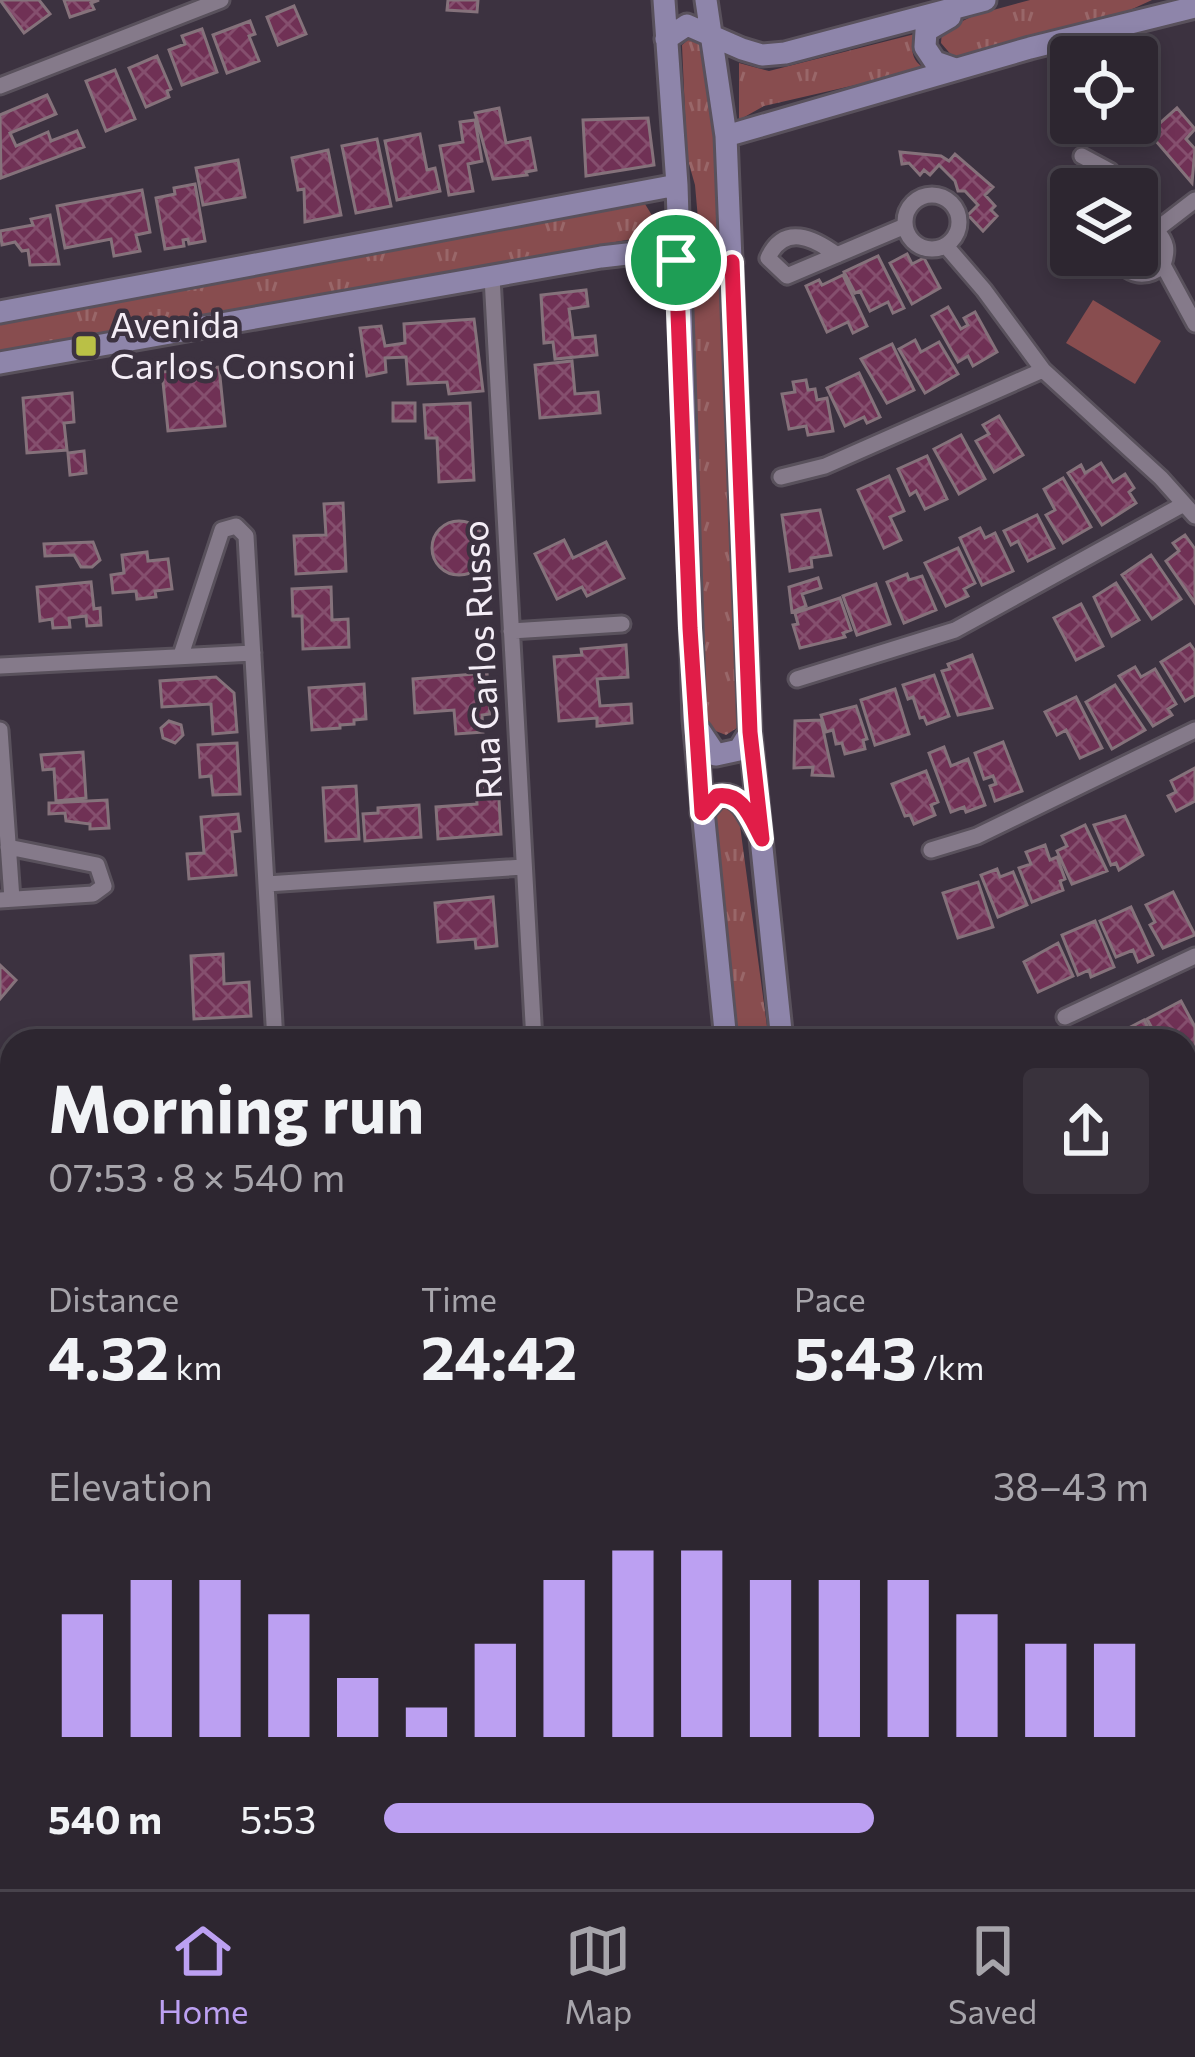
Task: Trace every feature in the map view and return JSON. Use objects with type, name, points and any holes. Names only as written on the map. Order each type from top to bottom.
[{"type":"main road","points":[[664,0],[676,185],[694,720],[725,1029]]},
{"type":"main road","points":[[706,0],[726,136],[750,732],[781,1029]]},
{"type":"main road","points":[[666,39],[687,26],[696,27],[711,38],[762,55],[984,0]]},
{"type":"main road","points":[[955,69],[928,56],[926,31],[984,0]]},
{"type":"main road","points":[[1128,24],[1172,0]]},
{"type":"main road","points":[[726,136],[955,69],[1195,7]]},
{"type":"main road","points":[[0,311],[676,185]]},
{"type":"main road","points":[[0,363],[627,254],[676,260],[704,275],[715,274],[732,262]]},
{"type":"main road","points":[[694,720],[716,755],[739,750],[750,732]]},
{"type":"main road","points":[[702,813],[717,796],[733,796],[762,839]]},
{"type":"street","points":[[3,80],[221,0]]},
{"type":"street","points":[[1082,156],[1104,168]]},
{"type":"street","points":[[837,255],[905,226],[914,202],[939,196],[954,206],[960,224],[953,240],[937,249],[920,247],[905,226]]},
{"type":"street","points":[[1158,228],[1195,200]]},
{"type":"street","points":[[1158,232],[1167,252],[1158,269]]},
{"type":"street","points":[[797,679],[955,630],[1190,510],[1043,370],[946,246]]},
{"type":"street","points":[[1163,265],[1195,324]]},
{"type":"street","name":"Rua Carlos Russo","points":[[491,277],[532,1029]]},
{"type":"street","points":[[781,477],[825,466],[1043,370]]},
{"type":"street","points":[[181,655],[222,530],[236,526],[246,536],[273,1029]]},
{"type":"street","points":[[511,631],[622,624]]},
{"type":"street","points":[[0,665],[254,653]]},
{"type":"street","points":[[0,730],[8,847],[6,899],[93,894],[104,886],[98,865],[8,847]]},
{"type":"street","points":[[931,850],[977,836],[1195,730]]},
{"type":"street","points":[[267,884],[524,867]]},
{"type":"street","points":[[1065,1017],[1195,956]]},
{"type":"green space","points":[[1030,0],[1152,0],[1117,16],[953,57],[941,43],[942,31],[975,15]]},
{"type":"green space","points":[[915,34],[913,54],[925,69],[764,106],[739,120],[739,63],[769,71]]},
{"type":"green space","points":[[690,38],[700,39],[707,49],[724,231],[726,257],[708,262],[701,253],[695,185],[687,157],[682,45]]},
{"type":"green space","points":[[645,204],[653,217],[651,231],[638,238],[0,351],[0,321]]},
{"type":"green space","points":[[723,285],[743,724],[726,735],[713,730],[702,715],[690,286],[706,292]]},
{"type":"green space","points":[[1093,300],[1161,341],[1135,384],[1066,343]]},
{"type":"green space","points":[[723,803],[738,811],[767,1029],[733,1029],[710,814]]},
{"type":"building","points":[[0,0],[39,0],[50,14],[24,33]]},
{"type":"building","points":[[64,0],[99,0],[91,3],[94,9],[70,17]]},
{"type":"building","points":[[448,0],[478,0],[477,12],[447,10]]},
{"type":"building","points":[[294,6],[306,34],[278,45],[267,17]]},
{"type":"building","points":[[250,21],[255,34],[249,36],[259,61],[227,73],[213,35]]},
{"type":"building","points":[[202,29],[217,72],[182,85],[169,50],[185,44],[182,36]]},
{"type":"building","points":[[157,56],[171,89],[169,97],[146,107],[129,68]]},
{"type":"building","points":[[115,70],[135,119],[106,131],[86,81]]},
{"type":"building","points":[[47,95],[56,114],[10,133],[16,146],[48,132],[51,141],[77,131],[84,147],[1,178],[0,115]]},
{"type":"building","points":[[499,108],[506,143],[530,138],[536,170],[527,175],[493,179],[475,113]]},
{"type":"building","points":[[1177,108],[1195,129],[1186,139],[1195,149],[1192,183],[1158,143],[1158,125]]},
{"type":"building","points":[[648,118],[654,165],[586,176],[583,120]]},
{"type":"building","points":[[475,120],[482,161],[468,164],[473,191],[449,195],[440,146],[463,142],[460,122]]},
{"type":"building","points":[[420,134],[427,170],[435,168],[440,191],[397,200],[385,141]]},
{"type":"building","points":[[377,139],[391,206],[356,213],[342,146]]},
{"type":"building","points":[[328,150],[341,215],[305,222],[304,189],[298,190],[292,158]]},
{"type":"building","points":[[900,152],[949,161],[955,154],[993,187],[985,195],[997,216],[983,231],[968,215],[978,205],[965,191],[958,191],[939,165],[930,175],[924,170],[920,175],[909,163],[902,164]]},
{"type":"building","points":[[238,160],[245,197],[203,205],[196,168]]},
{"type":"building","points":[[195,184],[205,241],[189,244],[188,239],[183,240],[184,246],[165,249],[156,198]]},
{"type":"building","points":[[142,190],[150,232],[136,235],[140,251],[114,256],[111,239],[65,248],[57,206]]},
{"type":"building","points":[[50,215],[59,264],[30,265],[28,250],[22,251],[15,242],[2,245],[0,231],[33,225],[31,219]]},
{"type":"building","points":[[907,254],[912,264],[924,258],[940,288],[912,304],[890,263]]},
{"type":"building","points":[[878,256],[904,308],[893,313],[888,302],[870,311],[844,272]]},
{"type":"building","points":[[843,275],[867,326],[853,333],[848,322],[827,332],[806,286],[819,280],[822,285]]},
{"type":"building","points":[[586,290],[588,306],[569,309],[573,338],[595,336],[597,355],[555,359],[553,342],[544,343],[541,295]]},
{"type":"building","points":[[948,307],[961,329],[968,325],[964,318],[975,312],[997,352],[973,366],[968,356],[958,362],[932,316]]},
{"type":"building","points":[[474,319],[483,391],[449,394],[447,382],[408,384],[406,357],[385,358],[386,372],[367,376],[360,328],[381,326],[385,346],[405,343],[404,324]]},
{"type":"building","points":[[915,340],[921,352],[939,342],[958,374],[925,393],[899,349]]},
{"type":"building","points":[[892,344],[914,390],[887,403],[861,359]]},
{"type":"building","points":[[572,361],[575,394],[598,392],[600,413],[540,418],[535,365]]},
{"type":"building","points":[[219,367],[225,426],[168,431],[162,372]]},
{"type":"building","points":[[859,373],[880,417],[867,423],[864,417],[845,426],[827,388]]},
{"type":"building","points":[[806,380],[817,400],[827,398],[833,431],[808,435],[806,426],[789,429],[782,394],[795,392],[793,382]]},
{"type":"building","points":[[72,393],[74,422],[64,423],[67,450],[27,453],[23,398]]},
{"type":"building","points":[[393,403],[415,403],[415,421],[393,421]]},
{"type":"building","points":[[470,403],[474,480],[439,482],[437,438],[426,438],[424,405]]},
{"type":"building","points":[[999,416],[1023,455],[994,472],[976,441],[989,434],[983,425]]},
{"type":"building","points":[[961,435],[985,479],[959,494],[934,449]]},
{"type":"building","points":[[84,451],[86,473],[70,475],[68,453]]},
{"type":"building","points":[[927,456],[947,499],[925,509],[916,491],[910,495],[898,469]]},
{"type":"building","points":[[1101,463],[1113,482],[1125,474],[1136,503],[1102,525],[1068,473],[1081,465],[1085,473]]},
{"type":"building","points":[[889,476],[904,511],[890,517],[901,540],[884,548],[858,490]]},
{"type":"building","points":[[1063,478],[1091,527],[1063,543],[1046,515],[1055,510],[1044,489]]},
{"type":"building","points":[[343,503],[346,571],[296,574],[294,536],[326,535],[324,504]]},
{"type":"building","points":[[820,510],[831,555],[811,558],[812,567],[790,571],[782,515]]},
{"type":"building","points":[[1037,515],[1054,548],[1028,561],[1018,541],[1011,545],[1004,531]]},
{"type":"building","points":[[459,521],[478,529],[486,548],[478,567],[459,575],[440,567],[432,548],[440,529]]},
{"type":"building","points":[[980,528],[985,538],[995,533],[1013,571],[982,585],[960,538]]},
{"type":"building","points":[[1185,535],[1195,549],[1195,603],[1166,561],[1179,551],[1173,543]]},
{"type":"building","points":[[564,540],[573,558],[606,542],[624,578],[587,596],[582,587],[557,599],[535,554]]},
{"type":"building","points":[[93,542],[100,560],[92,567],[81,567],[74,555],[45,556],[44,544]]},
{"type":"building","points":[[958,548],[975,583],[964,589],[968,596],[946,606],[925,563]]},
{"type":"building","points":[[147,552],[148,561],[168,559],[172,589],[137,599],[136,591],[113,593],[111,575],[124,573],[122,555]]},
{"type":"building","points":[[1151,555],[1181,599],[1152,619],[1122,575]]},
{"type":"building","points":[[907,574],[909,580],[922,576],[936,610],[904,623],[887,582]]},
{"type":"building","points":[[818,578],[821,588],[802,594],[806,606],[792,612],[789,587]]},
{"type":"building","points":[[91,582],[101,625],[87,626],[86,616],[69,618],[70,627],[53,628],[52,619],[40,621],[37,587]]},
{"type":"building","points":[[1116,583],[1139,620],[1112,636],[1094,597]]},
{"type":"building","points":[[876,584],[890,624],[857,635],[843,596]]},
{"type":"building","points":[[331,587],[332,620],[348,619],[349,647],[303,649],[302,616],[293,616],[292,589]]},
{"type":"building","points":[[840,598],[851,630],[843,633],[845,637],[800,648],[793,625],[798,624],[795,613]]},
{"type":"building","points":[[1081,604],[1103,646],[1076,660],[1054,618]]},
{"type":"building","points":[[1190,644],[1195,651],[1195,695],[1185,701],[1161,662]]},
{"type":"building","points":[[626,645],[628,677],[597,679],[600,706],[631,704],[632,723],[597,726],[597,718],[559,721],[554,657]]},
{"type":"building","points":[[972,655],[992,708],[958,715],[942,671]]},
{"type":"building","points":[[1135,667],[1141,677],[1155,669],[1176,704],[1168,709],[1172,715],[1153,726],[1119,676]]},
{"type":"building","points":[[487,673],[490,714],[482,715],[483,732],[456,734],[454,710],[415,713],[413,679]]},
{"type":"building","points":[[934,675],[949,716],[927,724],[903,685]]},
{"type":"building","points":[[216,677],[234,693],[237,732],[213,734],[211,704],[162,707],[160,681]]},
{"type":"building","points":[[364,684],[366,719],[340,728],[312,730],[309,688]]},
{"type":"building","points":[[1115,685],[1145,730],[1112,749],[1086,702]]},
{"type":"building","points":[[895,689],[909,734],[875,745],[861,700]]},
{"type":"building","points":[[1076,697],[1102,748],[1080,758],[1066,730],[1057,735],[1045,712]]},
{"type":"building","points":[[856,706],[867,739],[863,740],[865,749],[845,754],[833,730],[826,732],[821,715]]},
{"type":"building","points":[[821,720],[833,776],[812,775],[813,767],[794,768],[795,721]]},
{"type":"building","points":[[169,721],[181,725],[183,735],[175,743],[163,738],[161,728]]},
{"type":"building","points":[[1003,742],[1022,791],[995,801],[990,786],[996,784],[993,776],[984,779],[975,753]]},
{"type":"building","points":[[237,743],[240,794],[213,795],[211,776],[200,777],[198,745]]},
{"type":"building","points":[[944,747],[951,766],[968,759],[985,805],[951,812],[929,753]]},
{"type":"building","points":[[83,752],[86,798],[56,801],[54,769],[43,770],[41,755]]},
{"type":"building","points":[[1195,768],[1195,801],[1176,811],[1168,796],[1176,792],[1171,781]]},
{"type":"building","points":[[926,771],[938,802],[931,805],[935,815],[914,824],[910,815],[905,816],[892,784]]},
{"type":"building","points":[[498,784],[501,834],[438,839],[436,807],[477,804],[476,786]]},
{"type":"building","points":[[356,786],[359,839],[326,841],[323,788]]},
{"type":"building","points":[[107,800],[109,828],[90,829],[90,824],[66,821],[65,813],[49,814],[49,803]]},
{"type":"building","points":[[419,805],[421,837],[365,841],[363,814]]},
{"type":"building","points":[[238,814],[240,831],[232,832],[236,875],[189,879],[187,854],[204,853],[201,817]]},
{"type":"building","points":[[1125,816],[1143,855],[1119,870],[1116,863],[1111,865],[1094,825]]},
{"type":"building","points":[[1085,825],[1107,871],[1072,884],[1057,851],[1067,846],[1062,836]]},
{"type":"building","points":[[1045,845],[1050,860],[1057,857],[1065,879],[1060,881],[1063,890],[1032,902],[1019,868],[1031,864],[1026,852]]},
{"type":"building","points":[[997,869],[1000,877],[1013,872],[1027,905],[998,917],[981,875]]},
{"type":"building","points":[[978,882],[993,927],[958,938],[943,893]]},
{"type":"building","points":[[1173,892],[1195,935],[1163,948],[1150,925],[1155,922],[1146,905]]},
{"type":"building","points":[[493,897],[497,946],[476,948],[475,939],[438,942],[435,903]]},
{"type":"building","points":[[1131,907],[1153,955],[1138,962],[1133,950],[1116,957],[1100,921]]},
{"type":"building","points":[[1095,921],[1114,967],[1091,977],[1089,970],[1078,975],[1062,935]]},
{"type":"building","points":[[1058,943],[1073,976],[1038,992],[1024,962]]},
{"type":"building","points":[[223,954],[224,984],[249,982],[251,1016],[194,1019],[191,956]]},
{"type":"building","points":[[0,965],[16,980],[0,999]]},
{"type":"building","points":[[1181,1001],[1195,1029],[1152,1029],[1147,1019]]},
{"type":"building","points":[[1144,1020],[1149,1029],[1127,1029]]},
{"type":"place","name":"Avenida Carlos Consoni","points":[[86,346]]},
{"type":"route","points":[[676,260],[704,275],[715,274],[732,262],[750,732],[762,839],[733,796],[717,796],[702,813],[694,720],[676,260]]}]
